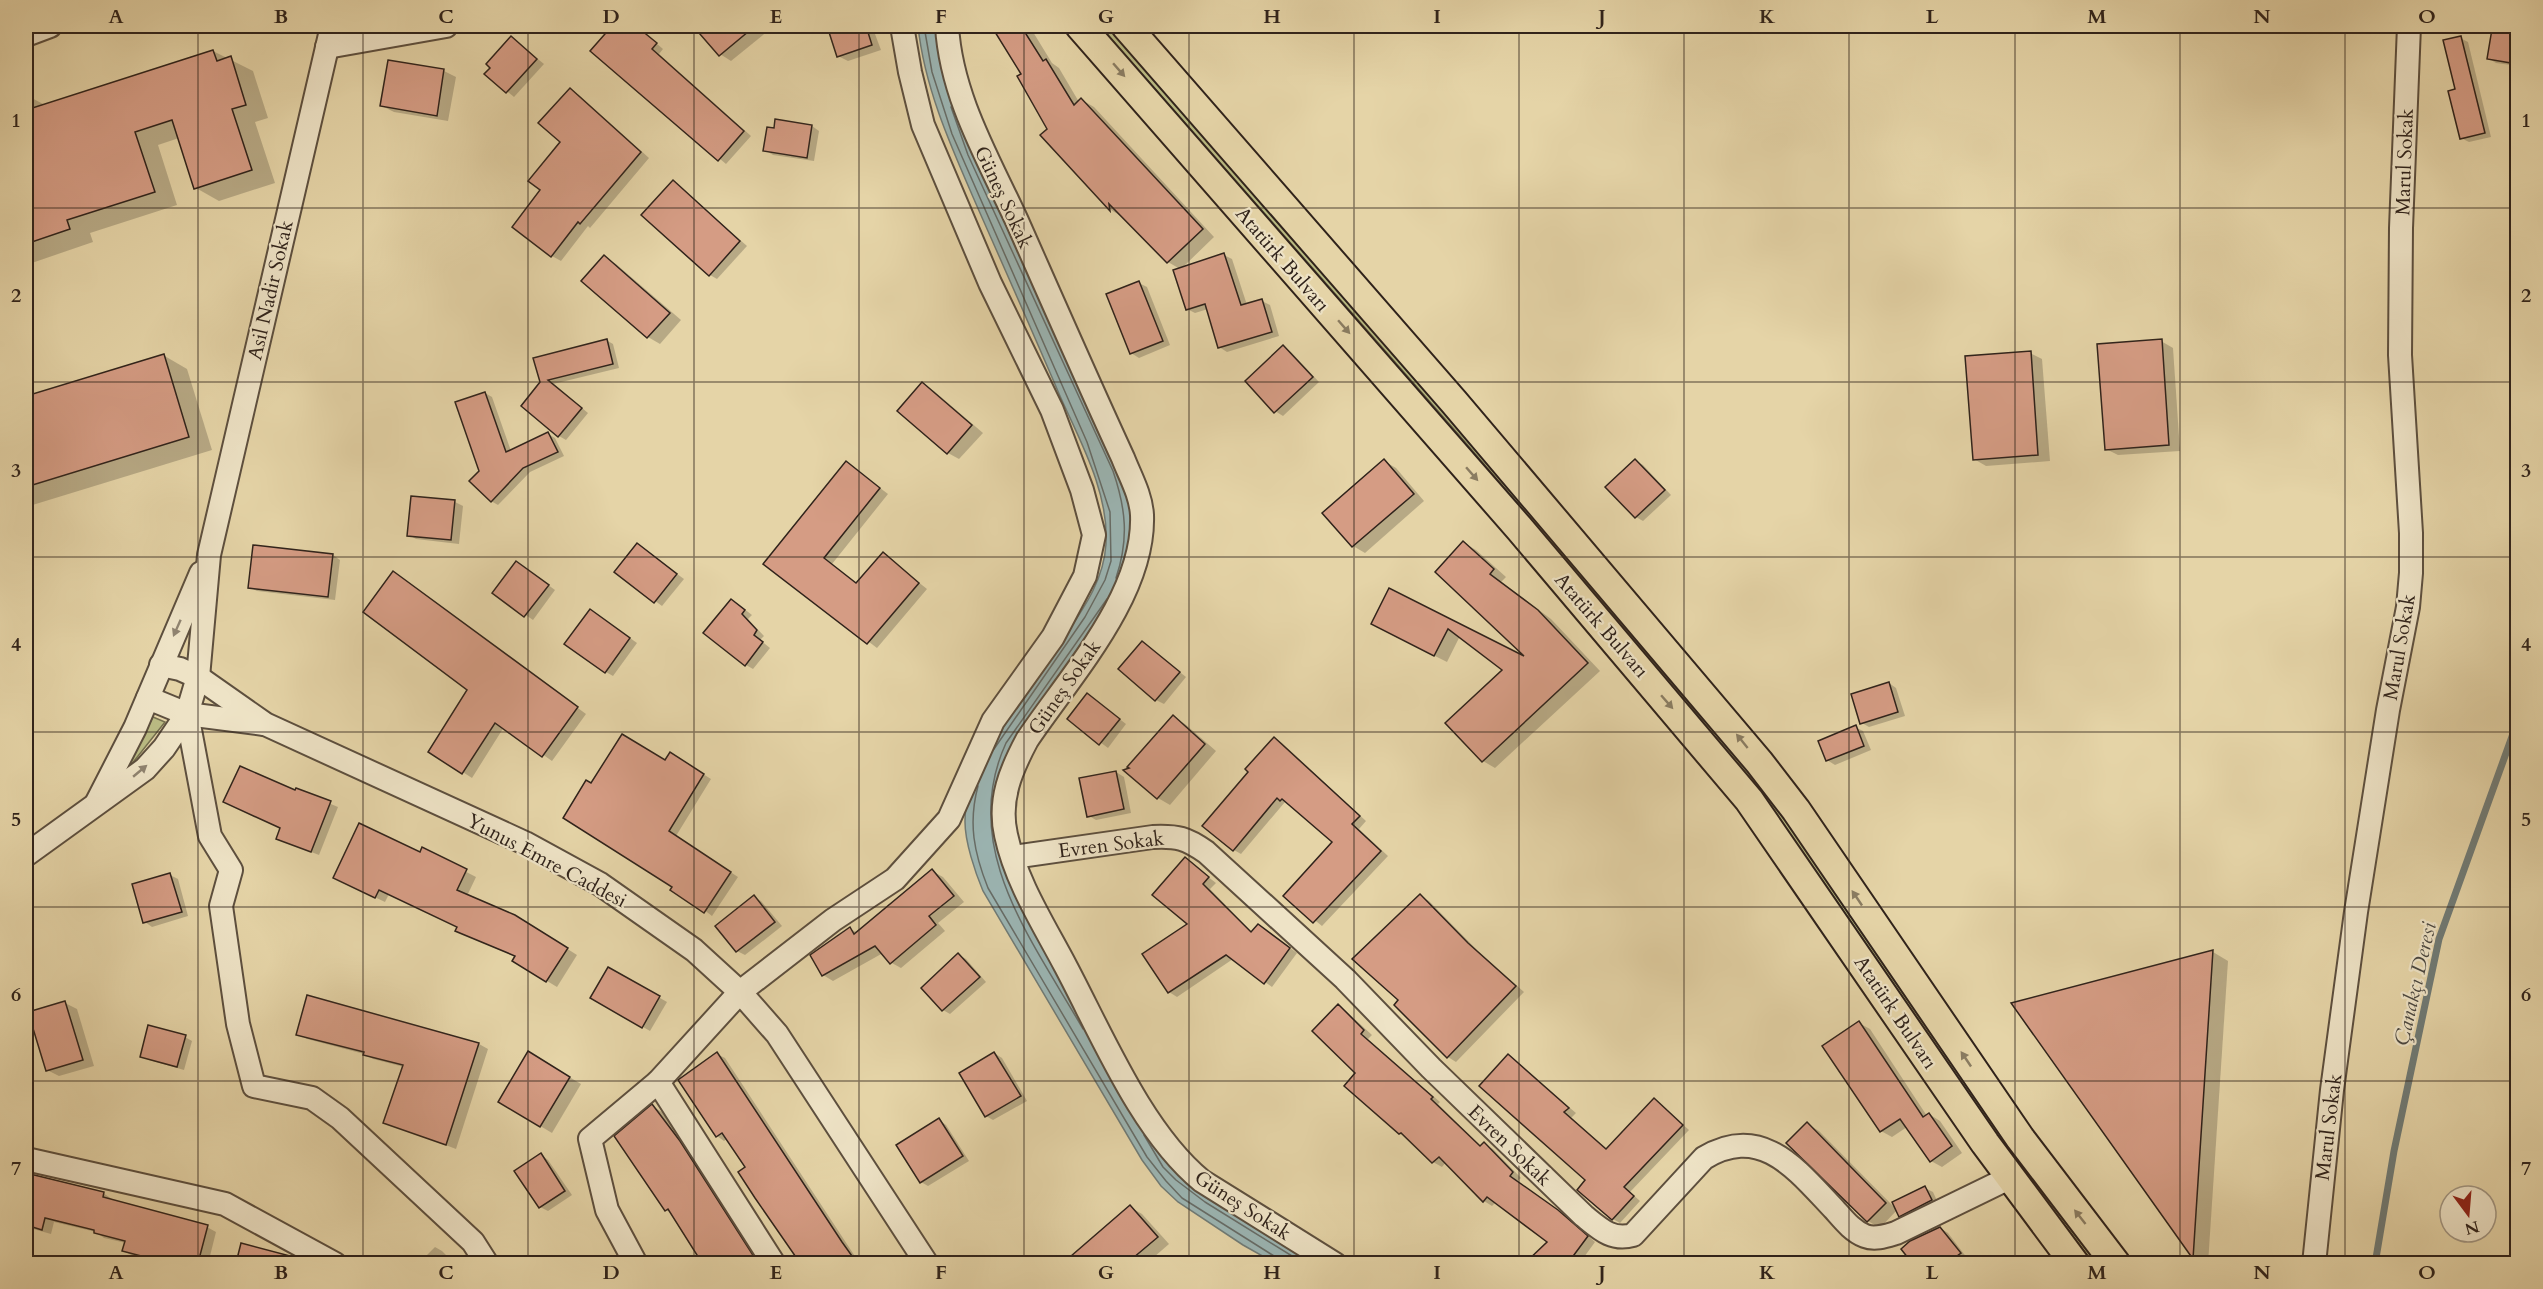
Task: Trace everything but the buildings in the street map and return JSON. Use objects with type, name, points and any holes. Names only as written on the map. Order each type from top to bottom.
[{"type":"main road","name":"Atatürk Bulvarı","points":[[1080,26],[1511,519],[1718,761],[1772,832],[2011,1177],[2075,1263]]},
{"type":"main road","name":"Atatürk Bulvarı","points":[[1126,26],[1454,402],[1759,762],[1796,810],[2020,1138],[2116,1263]]},
{"type":"street","points":[[26,35],[50,26]]},
{"type":"street","points":[[330,36],[446,26]]},
{"type":"street","points":[[636,1263],[607,1210],[590,1139],[658,1082],[740,992],[833,920],[896,879],[949,819],[993,721],[1053,637],[1085,576],[1094,535],[1082,490],[1052,410],[990,283],[923,125],[902,26]]},
{"type":"street","name":"Güneş Sokak","points":[[947,26],[948,40],[964,107],[976,137],[1016,220],[1126,466],[1139,498],[1142,513],[1142,528],[1132,573],[1120,605],[1027,740],[1008,779],[1004,817],[1006,835],[1028,895],[1125,1080],[1177,1158],[1202,1181],[1223,1195],[1335,1263]]},
{"type":"street","name":"Marul Sokak","points":[[2314,1263],[2332,1090],[2356,912],[2388,710],[2409,607],[2411,533],[2400,356],[2401,228],[2409,26]]},
{"type":"street","name":"Asil Nadir Sokak","points":[[26,855],[145,769],[164,748],[188,714],[198,677],[208,555],[330,36]]},
{"type":"street","name":"Asil Nadir Sokak","points":[[94,807],[148,698],[208,555]]},
{"type":"street","name":"Yunus Emre Caddesi","points":[[161,665],[180,669],[198,677],[265,724],[525,843],[600,884],[694,950],[740,992],[777,1034],[927,1263]]},
{"type":"street","name":"Yunus Emre Caddesi","points":[[148,698],[188,714],[265,724]]},
{"type":"street","points":[[188,714],[210,836],[231,870],[220,906],[238,1024],[254,1086],[312,1098],[340,1118],[473,1242],[487,1263]]},
{"type":"street","name":"Evren Sokak","points":[[1013,857],[1153,837],[1175,836],[1189,841],[1206,852],[1345,979],[1448,1085],[1584,1216],[1610,1236],[1624,1238],[1633,1235],[1704,1158],[1717,1150],[1734,1145],[1750,1145],[1770,1150],[1791,1164],[1852,1228],[1866,1237],[1880,1238],[1896,1233],[2011,1177]]},
{"type":"street","points":[[658,1082],[774,1263]]},
{"type":"street","points":[[26,1159],[225,1204],[335,1263]]},
{"type":"green space","points":[[1100,26],[1108,26],[1369,323],[1724,740],[1810,853],[2101,1263],[2093,1263],[1998,1137],[1804,854],[1687,701],[1460,436]]},
{"type":"green space","points":[[153,717],[165,722],[123,775]]},
{"type":"water","points":[[918,26],[940,26],[1119,469],[1128,496],[1132,521],[1130,543],[1117,594],[1012,746],[1008,876],[1020,907],[1167,1163],[1180,1175],[1317,1263],[1275,1263],[1178,1202],[1161,1186],[1142,1160],[983,891],[974,866],[965,822],[968,799],[976,774],[1003,723],[1067,633],[1093,591],[1105,556],[1106,525],[1092,467],[942,122],[927,75]]},
{"type":"waterway","name":"Çanakçı Deresi","points":[[2375,1264],[2394,1151],[2439,939],[2518,720]]}]
